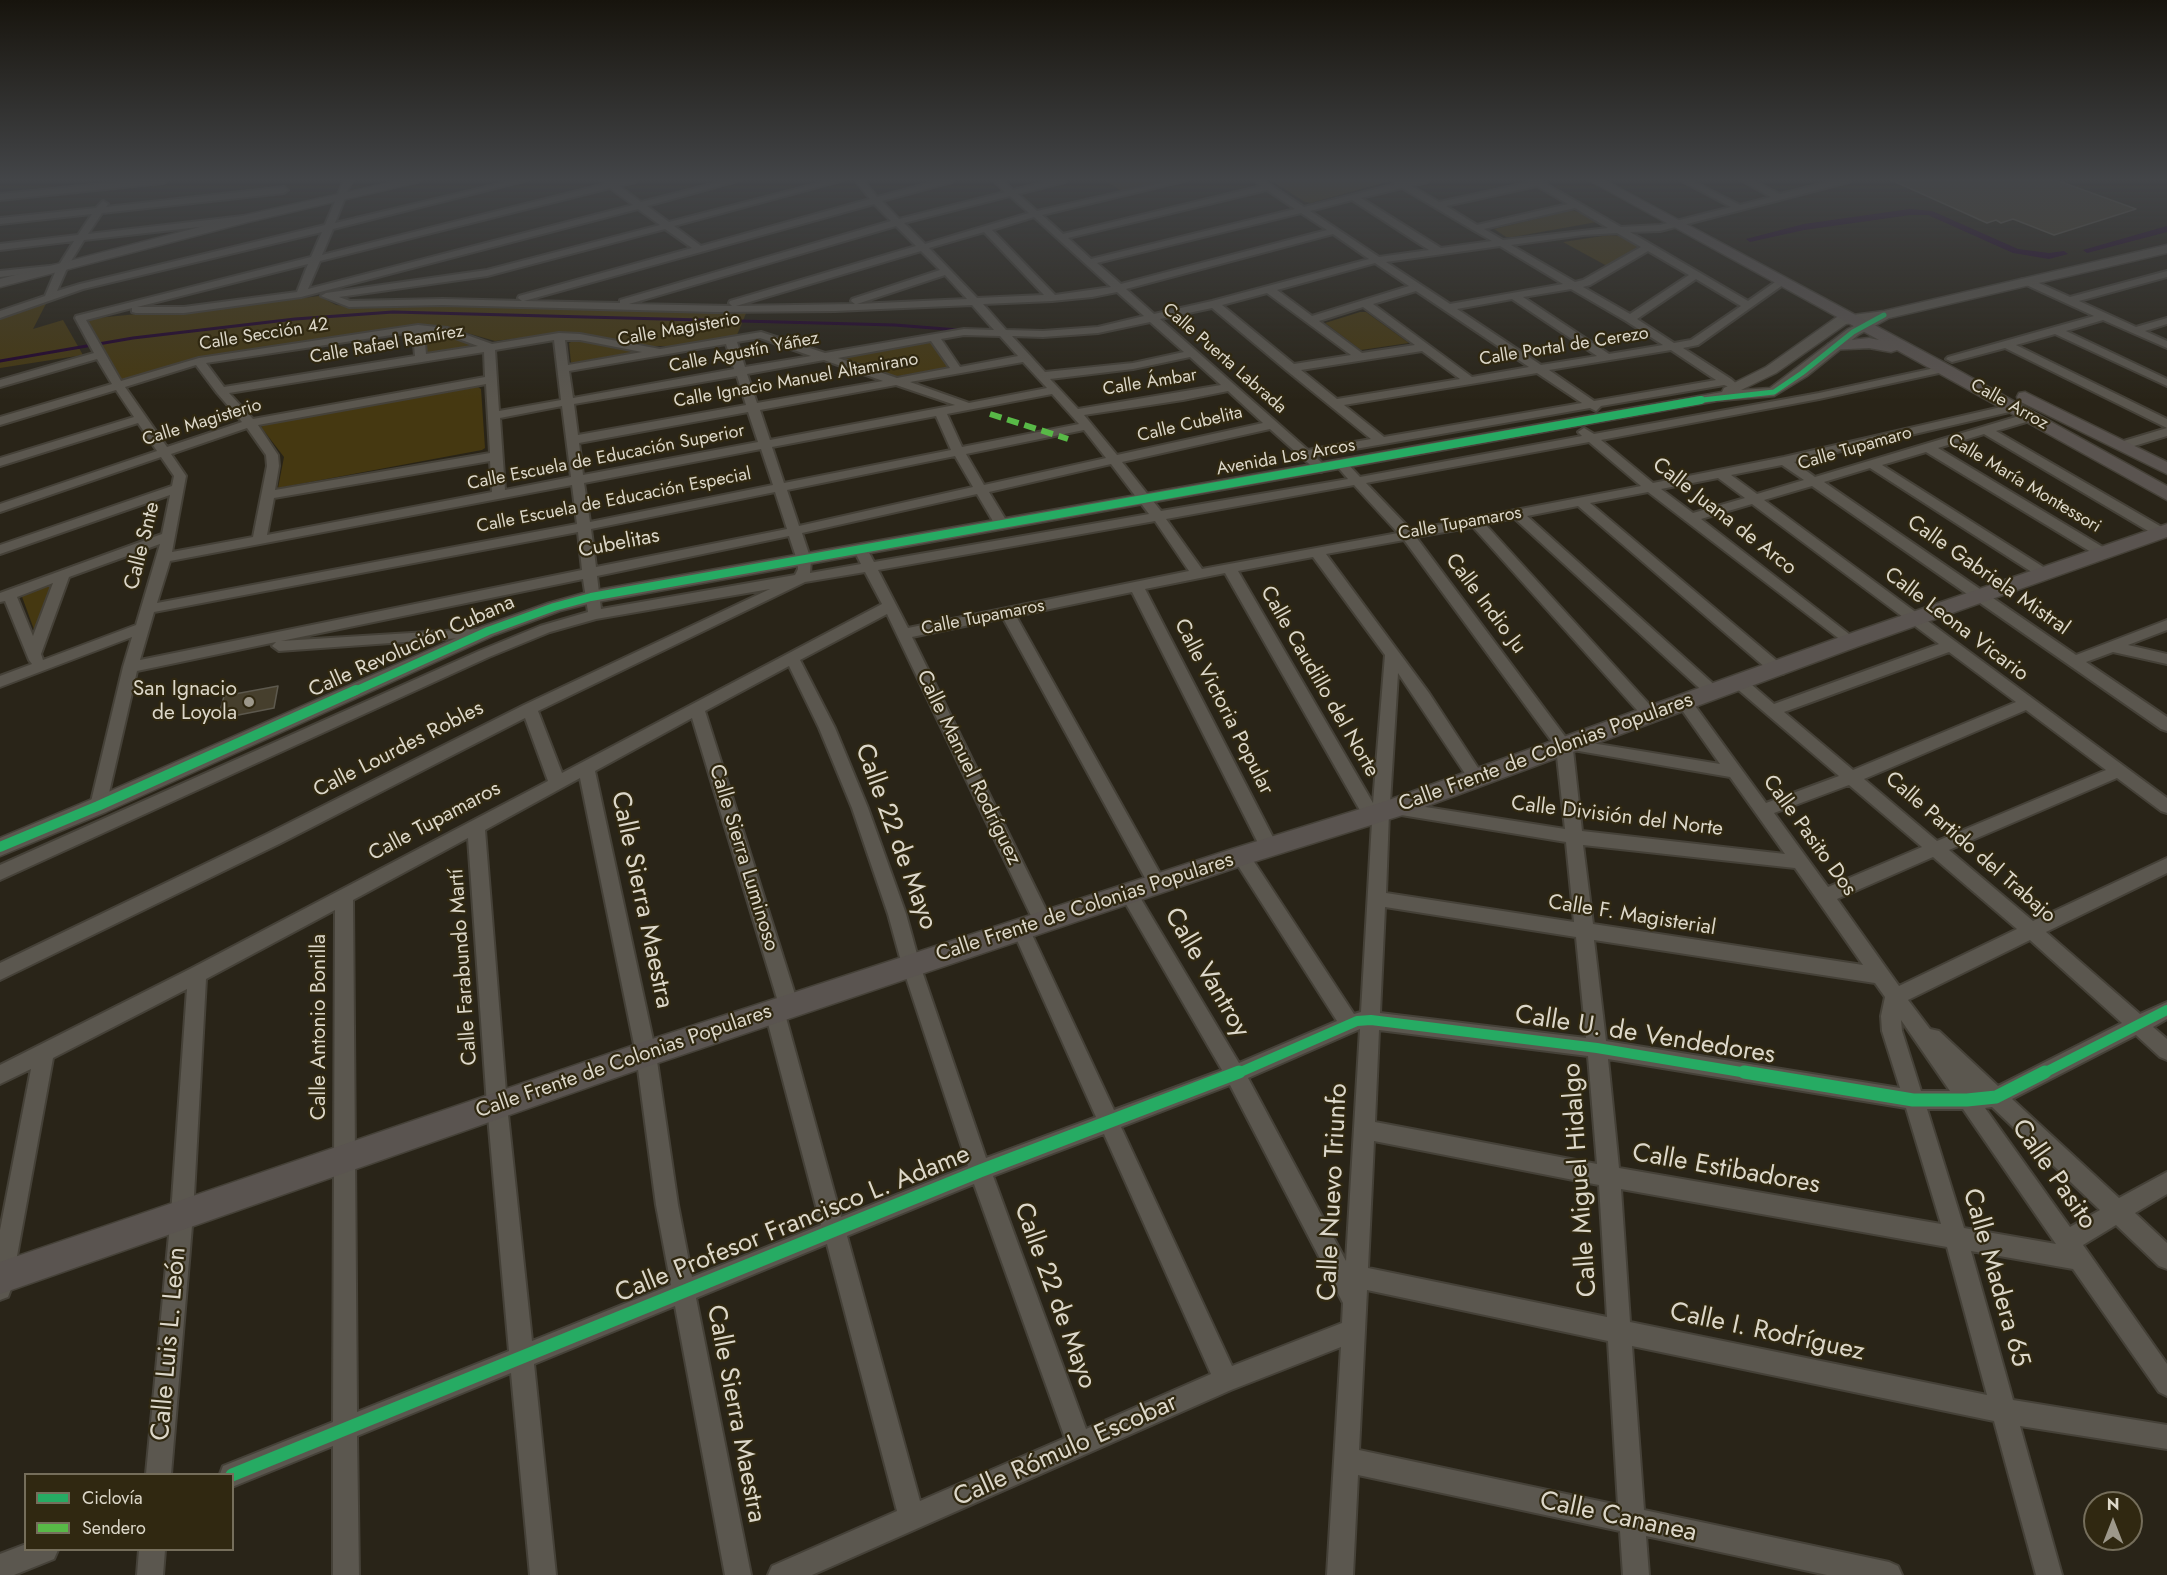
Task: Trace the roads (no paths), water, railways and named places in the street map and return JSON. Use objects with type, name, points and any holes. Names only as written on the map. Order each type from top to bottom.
[{"type":"main road","points":[[1735,254],[1782,282],[1868,319]]},
{"type":"main road","points":[[1742,254],[1868,319]]},
{"type":"main road","name":"Calle Arroz","points":[[1868,319],[1909,350],[1948,364],[2022,413],[2167,494]]},
{"type":"main road","name":"Calle Arroz","points":[[1868,319],[1948,364],[2167,469]]},
{"type":"main road","points":[[1834,347],[1869,343],[1909,350]]},
{"type":"main road","name":"Calle Frente de Colonias Populares","points":[[1,1281],[182,1214],[646,1054],[1241,856],[1382,812],[1778,670],[1851,641],[1916,620],[1980,595],[2163,531]]},
{"type":"street","points":[[50,297],[63,266],[71,254]]},
{"type":"street","points":[[0,283],[112,254]]},
{"type":"street","points":[[0,315],[92,285],[219,254]]},
{"type":"street","points":[[300,294],[318,254]]},
{"type":"street","points":[[119,309],[337,254]]},
{"type":"street","points":[[323,292],[463,254]]},
{"type":"street","points":[[119,309],[184,310],[251,303],[300,294],[487,273],[561,254]]},
{"type":"street","points":[[505,303],[683,254]]},
{"type":"street","points":[[607,307],[790,254]]},
{"type":"street","points":[[714,309],[900,254]]},
{"type":"street","points":[[929,254],[1087,426],[1146,500],[1198,574]]},
{"type":"street","points":[[1009,254],[1052,298]]},
{"type":"street","name":"Calle Puerta Labrada","points":[[1080,254],[1321,468]]},
{"type":"street","points":[[1090,262],[1123,254]]},
{"type":"street","points":[[323,292],[349,304],[426,302],[714,309],[835,308],[1052,298],[1092,294],[1250,254]]},
{"type":"street","points":[[1367,254],[1450,307],[1610,417]]},
{"type":"street","name":"Calle Agustín Yáñez","points":[[494,415],[964,332],[1069,334],[1214,304],[1376,260],[1421,254]]},
{"type":"street","points":[[1519,254],[1630,319],[1736,388]]},
{"type":"street","points":[[1450,307],[1574,287],[1589,282],[1638,254]]},
{"type":"street","points":[[1660,254],[1747,305]]},
{"type":"street","points":[[1868,319],[2147,254]]},
{"type":"street","points":[[0,274],[63,266]]},
{"type":"street","points":[[835,308],[947,271]]},
{"type":"street","points":[[2068,301],[2167,274]]},
{"type":"street","points":[[1630,319],[1696,275]]},
{"type":"street","points":[[2026,281],[2167,345]]},
{"type":"street","name":"Calle Portal de Cerezo","points":[[1334,403],[1675,347],[1698,341],[1782,282]]},
{"type":"street","points":[[1311,320],[1418,287]]},
{"type":"street","points":[[1269,289],[1359,356]]},
{"type":"street","points":[[1516,297],[1608,358]]},
{"type":"street","points":[[1214,304],[1381,441]]},
{"type":"street","points":[[1366,304],[1471,381]]},
{"type":"street","name":"Calle Snte","points":[[98,806],[130,667],[164,558],[180,476],[118,385],[80,318],[119,309]]},
{"type":"street","points":[[0,873],[593,606],[800,580],[1819,396],[1948,364],[2006,344],[2102,317]]},
{"type":"street","name":"Avenida Los Arcos","points":[[1307,454],[1593,405],[1736,388],[1780,389],[1868,319]]},
{"type":"street","name":"Avenida Los Arcos","points":[[861,550],[1717,397],[1771,370],[1837,322],[1868,319]]},
{"type":"street","points":[[2134,331],[2167,321]]},
{"type":"street","points":[[418,328],[421,358]]},
{"type":"street","name":"Calle Sección 42","points":[[0,421],[200,361],[418,328],[443,330],[489,346]]},
{"type":"street","points":[[2056,330],[2167,383]]},
{"type":"street","name":"Calle Magisterio","points":[[564,369],[761,335],[897,380],[968,407]]},
{"type":"street","points":[[559,336],[593,606]]},
{"type":"street","name":"Calle Rafael Ramírez","points":[[221,391],[559,336],[580,337],[659,352]]},
{"type":"street","points":[[934,338],[957,370]]},
{"type":"street","points":[[730,339],[804,560],[806,568],[800,580]]},
{"type":"street","points":[[2006,344],[2167,424]]},
{"type":"street","points":[[489,346],[499,496]]},
{"type":"street","points":[[0,384],[97,347]]},
{"type":"street","points":[[1290,368],[1424,347]]},
{"type":"street","points":[[1043,376],[1133,366],[1194,353]]},
{"type":"street","name":"Calle Ignacio Manuel Altamirano","points":[[573,440],[1026,358]]},
{"type":"street","points":[[200,361],[221,391],[250,423],[273,460],[259,541]]},
{"type":"street","name":"Calle Magisterio","points":[[0,508],[250,423],[490,380]]},
{"type":"street","name":"Calle Ámbar","points":[[1076,413],[1183,397],[1230,387]]},
{"type":"street","name":"Calle Escuela de Educación Superior","points":[[164,558],[1056,390]]},
{"type":"street","points":[[940,412],[958,451],[1002,525]]},
{"type":"street","name":"Calle Tupamaro","points":[[1691,518],[1812,480],[1986,430],[2022,413]]},
{"type":"street","name":"Calle Tupamaros","points":[[904,634],[1198,574],[1406,533],[1517,514],[2022,413]]},
{"type":"street","points":[[0,462],[141,418]]},
{"type":"street","name":"Calle Cubelita","points":[[1114,460],[1274,424]]},
{"type":"street","name":"Calle Juana de Arco","points":[[1574,424],[1650,487],[1851,641]]},
{"type":"street","name":"Calle Escuela de Educación Especial","points":[[148,609],[583,527],[778,486],[1087,426]]},
{"type":"street","points":[[1986,430],[2163,531]]},
{"type":"street","points":[[2121,446],[2167,432]]},
{"type":"street","name":"Calle María Montessori","points":[[1927,447],[2101,552]]},
{"type":"street","points":[[267,495],[496,456]]},
{"type":"street","name":"Cubelitas","points":[[130,667],[795,531],[1114,460]]},
{"type":"street","name":"Calle Gabriela Mistral","points":[[1784,461],[2167,725]]},
{"type":"street","points":[[1870,463],[2043,573]]},
{"type":"street","name":"Calle Indio Ju","points":[[1342,465],[1406,533],[1566,745]]},
{"type":"street","name":"Calle Leona Vicario","points":[[1721,474],[2026,704],[2167,807]]},
{"type":"street","points":[[0,550],[179,488]]},
{"type":"street","points":[[1580,501],[1778,670]]},
{"type":"street","points":[[1517,514],[1714,693]]},
{"type":"street","points":[[1476,522],[1651,715]]},
{"type":"street","points":[[37,661],[4,596],[168,536]]},
{"type":"street","name":"Calle Manuel Rodríguez","points":[[861,550],[904,634],[1032,926],[1108,1121],[1226,1380]]},
{"type":"street","name":"Calle Revolución Cubana","points":[[0,847],[98,806],[488,631],[529,615],[593,606],[804,560],[861,550]]},
{"type":"street","points":[[1317,552],[1424,697],[1476,777]]},
{"type":"street","name":"Calle Caudillo del Norte","points":[[1230,569],[1382,812]]},
{"type":"street","points":[[37,661],[64,573]]},
{"type":"street","name":"Calle Lourdes Robles","points":[[0,972],[529,710],[800,580]]},
{"type":"street","name":"Calle Victoria Popular","points":[[1137,587],[1269,847]]},
{"type":"street","points":[[428,605],[430,634]]},
{"type":"street","name":"Calle Tupamaros","points":[[0,1075],[197,975],[890,606]]},
{"type":"street","name":"Calle Vantroy","points":[[1008,614],[1157,884]]},
{"type":"street","points":[[379,616],[380,638]]},
{"type":"street","points":[[2074,661],[2167,625]]},
{"type":"street","points":[[0,682],[37,661],[141,628]]},
{"type":"street","points":[[210,652],[488,631]]},
{"type":"street","points":[[1773,710],[1950,646]]},
{"type":"street","points":[[2114,647],[2167,659]]},
{"type":"street","name":"Calle Nuevo Triunfo","points":[[1340,1575],[1365,1130],[1360,1022],[1377,899],[1392,656]]},
{"type":"street","name":"Calle 22 de Mayo","points":[[792,658],[823,719],[860,808],[897,914],[911,965],[980,1171],[1080,1445]]},
{"type":"street","name":"Calle Partido del Trabajo","points":[[1740,683],[1853,777],[2167,1051]]},
{"type":"street","name":"Calle Pasito Dos","points":[[1685,703],[1901,1005]]},
{"type":"street","points":[[1762,811],[1853,777],[2026,704]]},
{"type":"street","name":"Calle Sierra Luminoso","points":[[697,709],[782,1010],[833,1232],[912,1519]]},
{"type":"street","points":[[529,710],[557,783]]},
{"type":"street","points":[[1566,745],[1734,772]]},
{"type":"street","name":"Calle Miguel Hidalgo","points":[[1566,745],[1609,1177],[1636,1575]]},
{"type":"street","name":"Calle Sierra Maestra","points":[[586,768],[646,1054],[667,1205],[738,1575]]},
{"type":"street","points":[[1825,896],[2118,771]]},
{"type":"street","name":"Calle División del Norte","points":[[1382,812],[1574,837],[1798,862]]},
{"type":"street","name":"Calle Farabundo Martí","points":[[476,826],[497,1105],[543,1575]]},
{"type":"street","points":[[1241,856],[1360,1022]]},
{"type":"street","points":[[2167,865],[2032,932],[1901,1005],[2167,1258]]},
{"type":"street","name":"Calle Vantroy","points":[[1128,894],[1234,1074],[1355,1303]]},
{"type":"street","name":"Calle Antonio Bonilla","points":[[344,896],[346,1575]]},
{"type":"street","name":"Calle F. Magisterial","points":[[1377,899],[1881,976]]},
{"type":"street","name":"Calle Luis L. León","points":[[158,1473],[182,1214],[197,975]]},
{"type":"street","name":"Calle Madera 65","points":[[1901,1005],[1890,1016],[1892,1031],[1956,1238],[2049,1575]]},
{"type":"street","name":"Calle Pasito","points":[[1901,1005],[2167,1384]]},
{"type":"street","points":[[1996,1097],[2167,1010]]},
{"type":"street","name":"Calle U. de Vendedores","points":[[1360,1022],[1597,1048],[1912,1100],[1967,1100],[1996,1097]]},
{"type":"street","name":"Calle Profesor Francisco L. Adame","points":[[234,1474],[980,1171],[1234,1074],[1360,1022]]},
{"type":"street","points":[[1,1281],[44,1053]]},
{"type":"street","name":"Calle Estibadores","points":[[1365,1130],[1609,1177],[1956,1238],[2073,1251]]},
{"type":"street","points":[[2073,1251],[2118,1211],[2167,1182]]},
{"type":"street","name":"Calle I. Rodríguez","points":[[1357,1277],[2004,1411],[2167,1437]]},
{"type":"street","name":"Calle Rómulo Escobar","points":[[781,1575],[1226,1380],[1353,1330]]},
{"type":"street","name":"Calle Cananea","points":[[1346,1460],[1889,1575]]},
{"type":"street","points":[[0,1567],[42,1551]]},
{"type":"street","points":[[150,1575],[152,1551]]},
{"type":"waterway","points":[[2032,254],[2049,256],[2064,254]]},
{"type":"waterway","points":[[0,361],[133,338],[295,319],[393,312],[895,325],[958,330]]},
{"type":"place","name":"San Ignacio de Loyola","points":[[249,702]]}]
